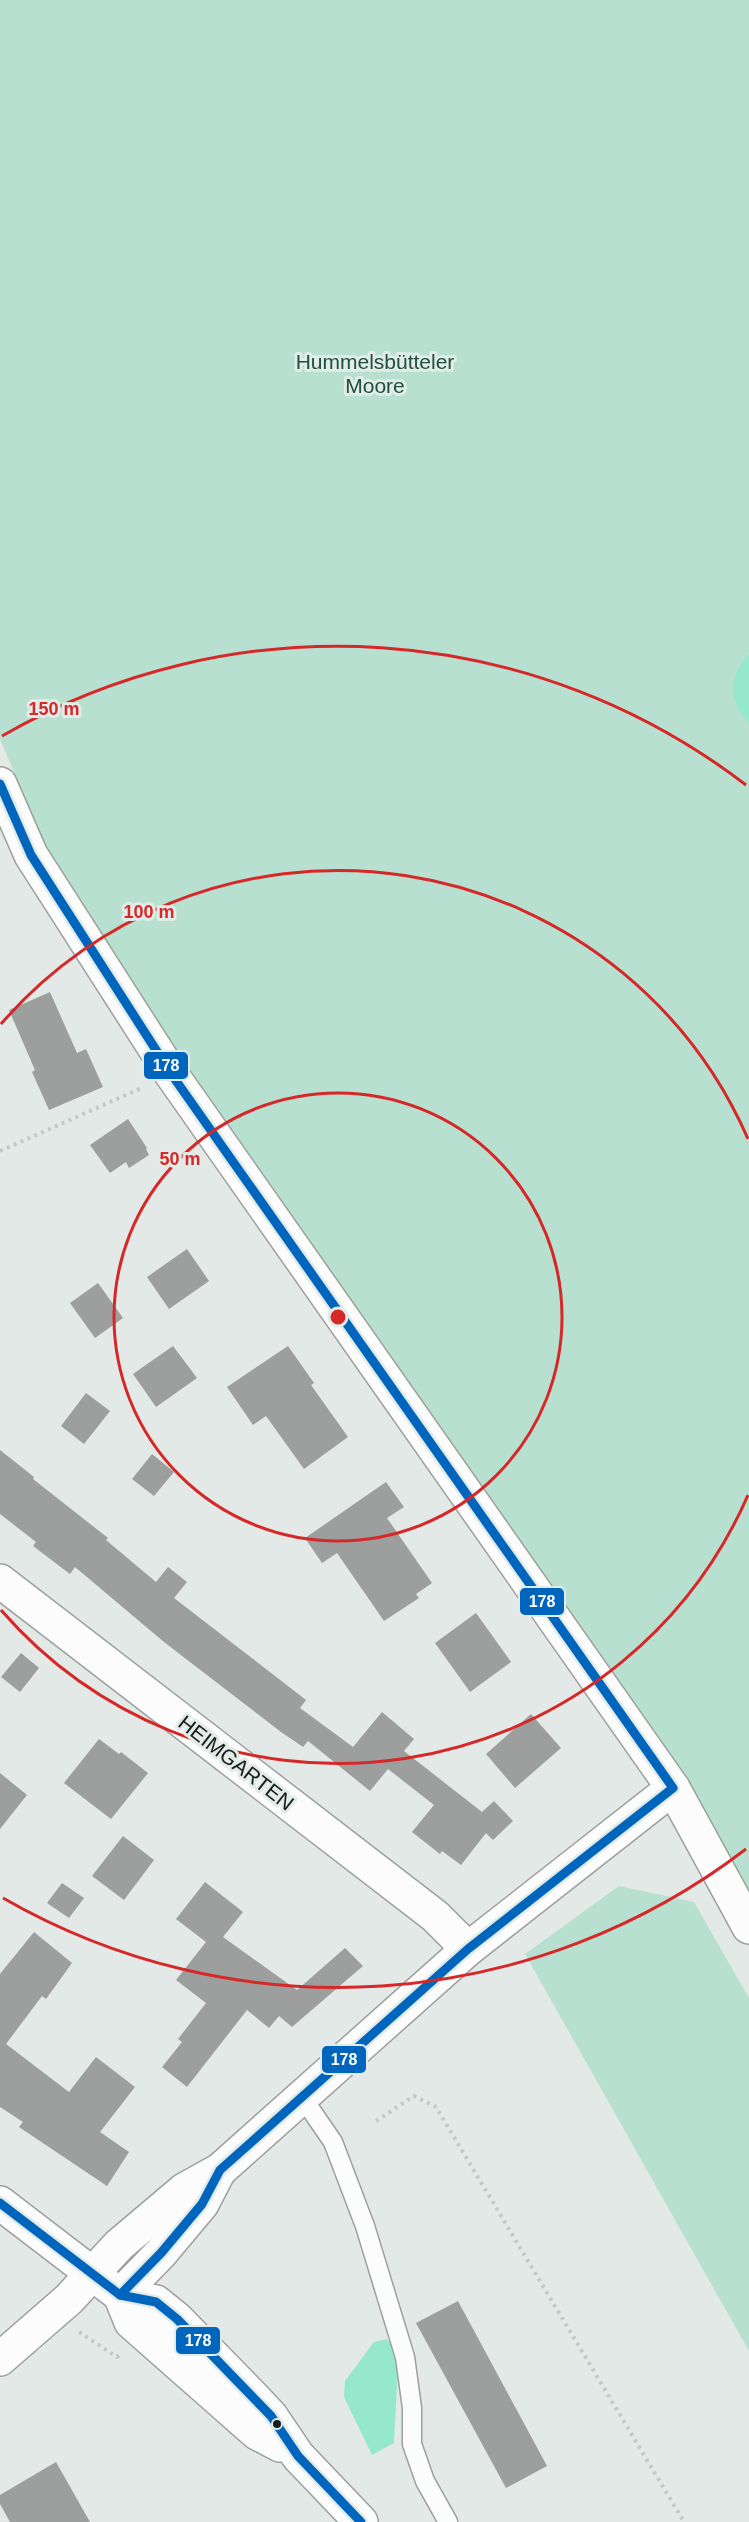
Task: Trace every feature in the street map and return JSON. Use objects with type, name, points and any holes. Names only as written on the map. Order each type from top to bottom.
[{"type":"street","points":[[0,784],[31,855],[172,1075],[672,1788],[749,1927]]},
{"type":"street","name":"HEIMGARTEN","points":[[0,1581],[435,1916],[468,1949]]},
{"type":"street","points":[[0,2359],[69,2299],[119,2245],[184,2190],[220,2170],[468,1949],[672,1788]]},
{"type":"street","points":[[120,2295],[161,2253],[202,2204],[220,2170]]},
{"type":"street","points":[[0,2203],[120,2295],[130,2322],[257,2433],[298,2456],[360,2522]]},
{"type":"lane","points":[[302,2097],[333,2142],[364,2226],[405,2357],[412,2408],[412,2444],[425,2481],[448,2522]]},
{"type":"path","points":[[0,1151],[172,1075]]},
{"type":"path","points":[[376,2121],[414,2096],[436,2107],[684,2522]]},
{"type":"path","points":[[78,2331],[117,2356],[123,2351]]},
{"type":"green space","name":"Hummelsbütteler Moore","points":[[0,0],[749,0],[749,1896],[684,1779],[138,996],[47,850],[0,739]]},
{"type":"green space","points":[[619,1886],[694,1902],[749,1998],[749,2351],[525,1954]]},
{"type":"shaded area","points":[[749,654],[749,723],[737,706],[733,688],[737,671]]},
{"type":"shaded area","points":[[387,2339],[397,2353],[394,2443],[372,2455],[344,2397],[345,2381],[374,2342]]},
{"type":"building","points":[[50,992],[77,1053],[86,1049],[103,1087],[49,1110],[32,1072],[35,1070],[9,1010]]},
{"type":"building","points":[[128,1119],[149,1155],[129,1168],[126,1162],[110,1173],[90,1145]]},
{"type":"building","points":[[187,1249],[209,1281],[169,1309],[147,1277]]},
{"type":"building","points":[[98,1283],[123,1318],[95,1338],[70,1303]]},
{"type":"building","points":[[173,1346],[197,1378],[156,1407],[133,1374]]},
{"type":"building","points":[[288,1346],[314,1383],[311,1385],[348,1437],[304,1469],[266,1416],[253,1425],[227,1387]]},
{"type":"building","points":[[86,1393],[110,1411],[84,1444],[61,1426]]},
{"type":"building","points":[[0,1450],[108,1538],[106,1540],[156,1582],[168,1567],[187,1582],[174,1598],[306,1700],[300,1708],[353,1747],[382,1712],[414,1739],[404,1751],[482,1812],[494,1801],[513,1821],[493,1840],[486,1833],[461,1865],[442,1851],[440,1854],[412,1832],[434,1805],[388,1769],[370,1791],[308,1741],[303,1747],[281,1732],[164,1642],[75,1567],[70,1574],[33,1546],[36,1542],[0,1514]]},
{"type":"building","points":[[152,1454],[174,1472],[154,1496],[132,1479]]},
{"type":"building","points":[[386,1482],[404,1507],[387,1518],[432,1583],[416,1594],[419,1598],[384,1621],[337,1553],[322,1563],[305,1538]]},
{"type":"building","points":[[476,1613],[511,1662],[470,1692],[435,1643]]},
{"type":"building","points":[[21,1653],[39,1668],[20,1692],[1,1677]]},
{"type":"building","points":[[531,1714],[561,1748],[515,1788],[486,1754]]},
{"type":"building","points":[[99,1739],[119,1754],[121,1752],[148,1773],[111,1819],[64,1783]]},
{"type":"building","points":[[0,1773],[27,1795],[0,1829]]},
{"type":"building","points":[[123,1836],[154,1860],[124,1900],[92,1876]]},
{"type":"building","points":[[205,1882],[243,1912],[223,1937],[297,1990],[345,1948],[363,1966],[292,2027],[279,2016],[269,2028],[247,2010],[187,2087],[162,2067],[182,2042],[178,2039],[206,2003],[176,1980],[206,1942],[176,1919]]},
{"type":"building","points":[[62,1883],[84,1898],[69,1918],[47,1903]]},
{"type":"building","points":[[34,1932],[72,1963],[46,1999],[42,1996],[6,2044],[69,2092],[96,2057],[135,2087],[100,2132],[129,2152],[107,2186],[19,2127],[23,2122],[0,2107],[0,1974]]},
{"type":"building","points":[[458,2301],[547,2466],[506,2488],[416,2323]]},
{"type":"building","points":[[56,2462],[90,2522],[10,2522],[0,2504],[0,2495]]},
{"type":"transit line","name":"178","points":[[0,784],[31,855],[172,1075],[673,1788],[468,1949],[220,2170],[202,2204],[161,2253],[120,2295]]},
{"type":"transit line","name":"178","points":[[0,2203],[120,2295],[156,2302],[177,2319],[271,2416],[298,2456],[361,2522]]}]
